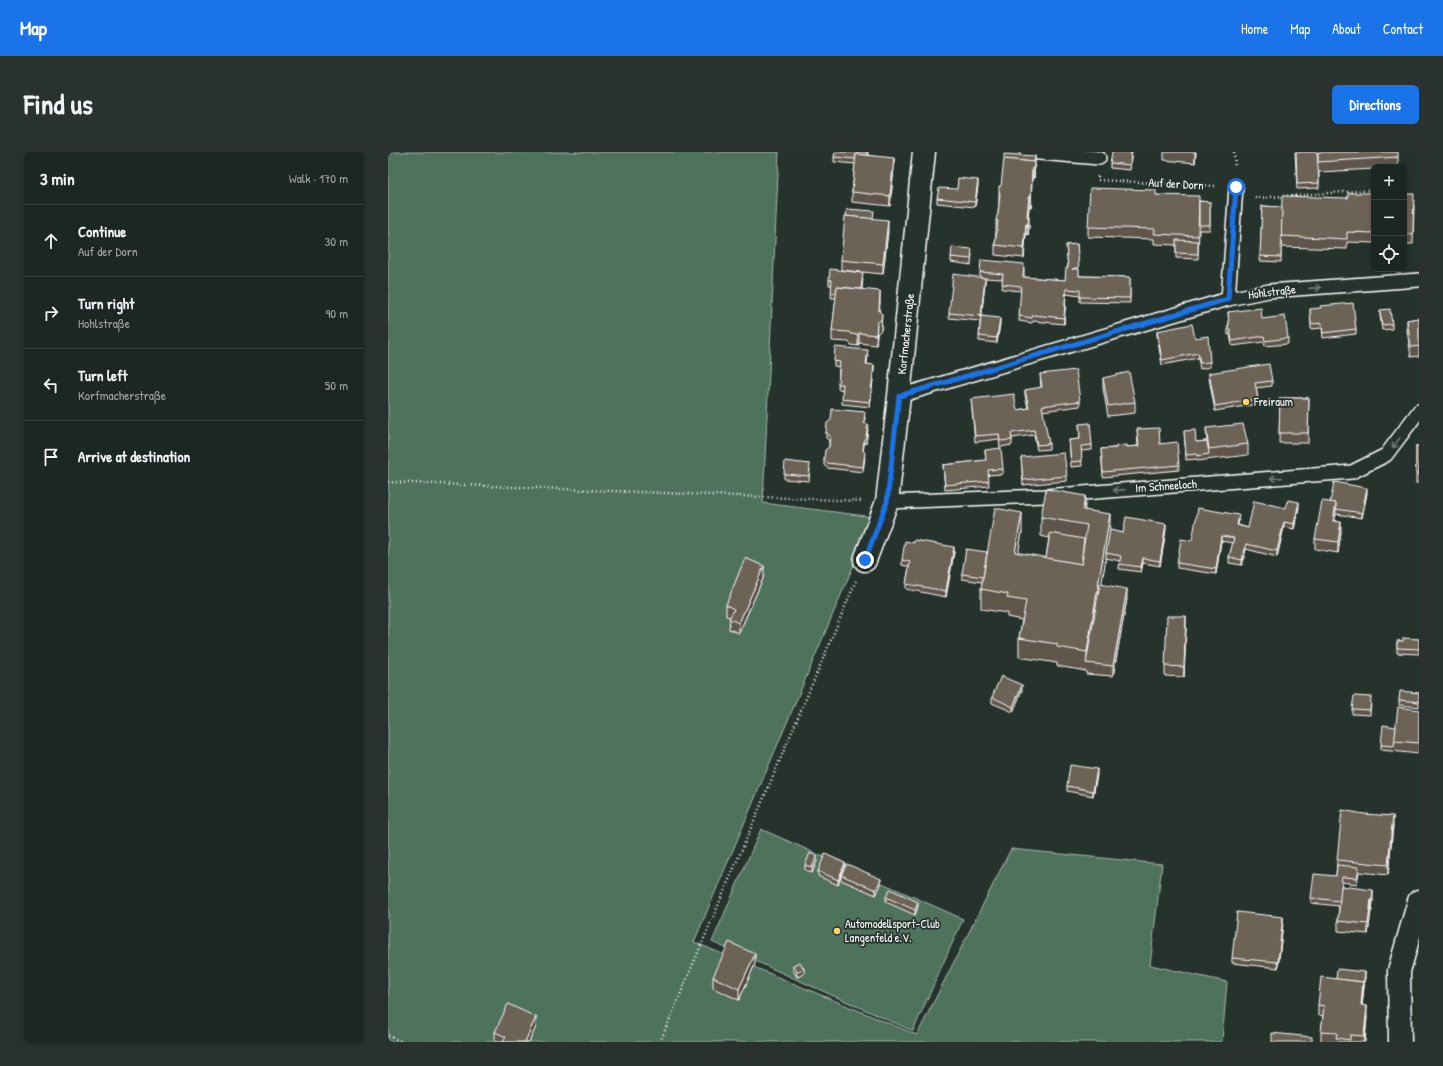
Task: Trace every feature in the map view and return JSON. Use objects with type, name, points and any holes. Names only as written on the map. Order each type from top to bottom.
[{"type":"street","name":"Korfmacherstraße","points":[[865,560],[887,502],[924,152]]},
{"type":"street","points":[[1400,1042],[1399,971],[1419,901]]},
{"type":"lane","points":[[1027,152],[1099,158]]},
{"type":"lane","points":[[1228,299],[1235,194]]},
{"type":"lane","name":"Hohlstraße","points":[[899,396],[1228,299],[1268,291],[1419,280]]},
{"type":"lane","name":"Im Schneeloch","points":[[887,502],[1045,496],[1352,472],[1386,455],[1419,411]]},
{"type":"path","name":"Auf der Dorn","points":[[1099,158],[1098,180],[1235,194]]},
{"type":"path","points":[[1235,194],[1371,190]]},
{"type":"path","points":[[388,482],[887,502]]},
{"type":"path","points":[[660,1042],[865,560]]},
{"type":"path","points":[[388,1036],[403,1042]]},
{"type":"green space","points":[[388,152],[779,152],[763,503],[874,517],[694,942],[917,1035],[1011,849],[1162,864],[1150,965],[1227,982],[1222,1042],[388,1042]]},
{"type":"green space","name":"Automodellsport-Club Langenfeld e.V.","points":[[761,829],[963,919],[913,1031],[712,942]]},
{"type":"building","points":[[835,152],[867,152],[867,155],[856,154],[855,159],[834,157]]},
{"type":"building","points":[[1112,152],[1131,152],[1130,165],[1110,163]]},
{"type":"building","points":[[1296,152],[1317,152],[1319,183],[1297,184]]},
{"type":"building","points":[[1318,152],[1398,152],[1398,157],[1318,162]]},
{"type":"building","points":[[856,154],[894,158],[890,196],[852,192]]},
{"type":"building","points":[[1004,154],[1035,156],[1034,167],[1034,162],[1004,159]]},
{"type":"building","points":[[1004,159],[1034,162],[1034,168],[1032,168],[1031,196],[1029,196],[1027,217],[1029,217],[1028,224],[1026,224],[1024,248],[995,245],[998,221],[996,221],[1000,193],[999,186],[1001,186]]},
{"type":"building","points":[[958,178],[978,180],[975,202],[937,198],[939,188],[957,189]]},
{"type":"building","points":[[1090,188],[1156,190],[1156,195],[1199,196],[1198,236],[1154,234],[1155,229],[1088,227]]},
{"type":"building","points":[[1348,193],[1371,193],[1371,233],[1347,232],[1347,239],[1281,236],[1282,196],[1348,198]]},
{"type":"building","points":[[1407,194],[1414,194],[1413,234],[1407,234]]},
{"type":"building","points":[[1199,201],[1210,202],[1210,225],[1199,225]]},
{"type":"building","points":[[1262,206],[1282,207],[1281,257],[1260,256]]},
{"type":"building","points":[[847,209],[874,211],[873,219],[846,216]]},
{"type":"building","points":[[845,216],[888,220],[883,264],[841,260]]},
{"type":"building","points":[[1176,240],[1198,241],[1198,254],[1176,253]]},
{"type":"building","points":[[1077,244],[1079,267],[1072,269],[1079,269],[1079,276],[1130,277],[1130,298],[1080,297],[1080,290],[1066,289],[1064,318],[1033,315],[1032,318],[1019,316],[1021,286],[1002,284],[1003,274],[980,272],[981,260],[1004,262],[1024,264],[1023,277],[1065,280],[1066,268],[1068,268],[1066,245]]},
{"type":"building","points":[[952,247],[972,249],[971,259],[951,257]]},
{"type":"building","points":[[830,269],[863,273],[861,289],[837,287],[836,293],[831,293],[832,280],[829,280]]},
{"type":"building","points":[[953,274],[985,278],[981,316],[949,313]]},
{"type":"building","points":[[837,287],[880,291],[879,311],[882,314],[881,320],[877,323],[876,335],[859,333],[858,335],[851,334],[849,332],[832,331]]},
{"type":"building","points":[[1353,303],[1356,329],[1323,333],[1322,323],[1311,324],[1310,309],[1321,308],[1320,306]]},
{"type":"building","points":[[1261,308],[1262,319],[1285,316],[1288,338],[1265,341],[1264,336],[1232,341],[1230,329],[1228,329],[1228,312]]},
{"type":"building","points":[[1390,309],[1392,324],[1382,325],[1380,310]]},
{"type":"building","points":[[981,316],[1000,318],[997,338],[979,336]]},
{"type":"building","points":[[1419,318],[1419,346],[1411,347],[1407,320]]},
{"type":"building","points":[[1192,324],[1195,338],[1208,336],[1210,362],[1200,363],[1198,353],[1162,360],[1157,331]]},
{"type":"building","points":[[835,347],[868,350],[866,364],[874,365],[870,402],[842,399],[843,384],[838,384],[840,362],[834,361]]},
{"type":"building","points":[[1269,364],[1272,381],[1255,383],[1258,399],[1215,406],[1209,373]]},
{"type":"building","points":[[1076,370],[1080,401],[1042,406],[1049,444],[1037,445],[1034,430],[1011,433],[1012,440],[1000,441],[999,434],[975,436],[971,399],[1014,394],[1017,410],[1029,408],[1025,390],[1042,387],[1040,374]]},
{"type":"building","points":[[1129,372],[1135,402],[1108,406],[1103,378]]},
{"type":"building","points":[[1280,398],[1309,398],[1308,433],[1279,433]]},
{"type":"building","points":[[832,409],[865,412],[864,423],[868,424],[866,437],[864,439],[863,450],[865,453],[863,467],[827,463],[824,459],[825,450],[829,447],[830,436],[826,432],[827,423],[831,420]]},
{"type":"building","points":[[1090,423],[1092,445],[1081,446],[1082,461],[1071,462],[1069,440],[1080,439],[1079,424]]},
{"type":"building","points":[[1243,424],[1248,444],[1209,449],[1206,428]]},
{"type":"building","points":[[1159,428],[1160,444],[1177,442],[1179,465],[1103,472],[1101,449],[1116,448],[1116,446],[1127,445],[1127,447],[1139,446],[1137,429]]},
{"type":"building","points":[[1195,430],[1196,442],[1207,441],[1209,454],[1197,456],[1197,454],[1186,455],[1184,431]]},
{"type":"building","points":[[1416,446],[1419,446],[1419,473],[1416,473]]},
{"type":"building","points":[[1001,448],[1003,469],[988,470],[989,481],[945,485],[943,465],[986,460],[985,450]]},
{"type":"building","points":[[1064,453],[1067,476],[1023,480],[1021,457]]},
{"type":"building","points":[[785,461],[810,464],[809,476],[784,474]]},
{"type":"building","points":[[1334,482],[1367,488],[1362,513],[1336,509],[1336,503],[1330,503]]},
{"type":"building","points":[[1046,489],[1085,496],[1083,510],[1110,514],[1087,652],[1057,647],[1057,644],[1019,638],[1026,601],[1007,598],[1008,594],[981,589],[995,508],[1022,513],[1015,552],[1082,564],[1087,525],[1041,517]]},
{"type":"building","points":[[1288,500],[1299,502],[1294,524],[1284,522],[1277,551],[1246,544],[1242,560],[1229,557],[1234,538],[1221,536],[1216,569],[1177,563],[1181,539],[1192,541],[1198,508],[1239,515],[1237,525],[1248,528],[1254,501],[1286,508]]},
{"type":"building","points":[[1322,501],[1336,503],[1333,521],[1341,522],[1338,542],[1315,539]]},
{"type":"building","points":[[1126,517],[1166,524],[1160,561],[1143,558],[1141,567],[1119,564],[1121,556],[1106,553],[1110,530],[1123,533]]},
{"type":"building","points":[[1050,533],[1084,539],[1082,564],[1046,558]]},
{"type":"building","points":[[914,540],[954,547],[946,591],[906,584],[910,562],[902,560],[905,541],[914,543]]},
{"type":"building","points":[[966,549],[987,552],[983,577],[962,574]]},
{"type":"building","points":[[745,558],[764,566],[739,623],[729,619],[734,609],[726,605]]},
{"type":"building","points":[[1100,584],[1127,589],[1113,666],[1086,663]]},
{"type":"building","points":[[1167,616],[1186,616],[1184,667],[1165,666]]},
{"type":"building","points":[[1403,638],[1419,639],[1419,649],[1397,648],[1397,641],[1403,641]]},
{"type":"building","points":[[1001,676],[1022,685],[1013,707],[992,697]]},
{"type":"building","points":[[1400,691],[1419,693],[1419,702],[1399,700]]},
{"type":"building","points":[[1354,696],[1371,697],[1370,710],[1352,709]]},
{"type":"building","points":[[1398,707],[1419,710],[1419,743],[1394,741]]},
{"type":"building","points":[[1383,725],[1396,727],[1394,746],[1381,745]]},
{"type":"building","points":[[1070,765],[1097,769],[1093,791],[1067,786]]},
{"type":"building","points":[[1342,810],[1364,814],[1393,816],[1388,865],[1337,860]]},
{"type":"building","points":[[810,853],[817,856],[812,868],[805,865]]},
{"type":"building","points":[[825,854],[845,863],[838,880],[818,871]]},
{"type":"building","points":[[847,864],[881,879],[876,890],[841,875]]},
{"type":"building","points":[[1337,865],[1359,867],[1357,878],[1342,877],[1340,901],[1311,898],[1314,874],[1336,876]]},
{"type":"building","points":[[1341,886],[1373,890],[1368,924],[1338,921]]},
{"type":"building","points":[[890,889],[918,902],[915,910],[886,897]]},
{"type":"building","points":[[1237,912],[1283,917],[1278,962],[1232,958]]},
{"type":"building","points":[[729,942],[755,954],[739,989],[713,977]]},
{"type":"building","points":[[800,962],[804,969],[797,972],[793,965]]},
{"type":"building","points":[[1337,969],[1365,972],[1363,987],[1363,982],[1336,979]]},
{"type":"building","points":[[1321,977],[1363,982],[1361,1005],[1367,1006],[1364,1036],[1350,1035],[1350,1040],[1336,1038],[1337,1033],[1321,1032],[1324,1006],[1318,1005]]},
{"type":"building","points":[[508,1004],[536,1017],[525,1042],[503,1042],[506,1037],[495,1032]]},
{"type":"building","points":[[1272,1033],[1312,1037],[1312,1042],[1272,1042]]},
{"type":"place","name":"Freiraum","points":[[1246,402]]},
{"type":"place","name":"Automodellsport-Club Langenfeld e.V.","points":[[837,931]]},
{"type":"route","points":[[865,560],[887,502],[899,396],[1228,299],[1236,187]]}]
